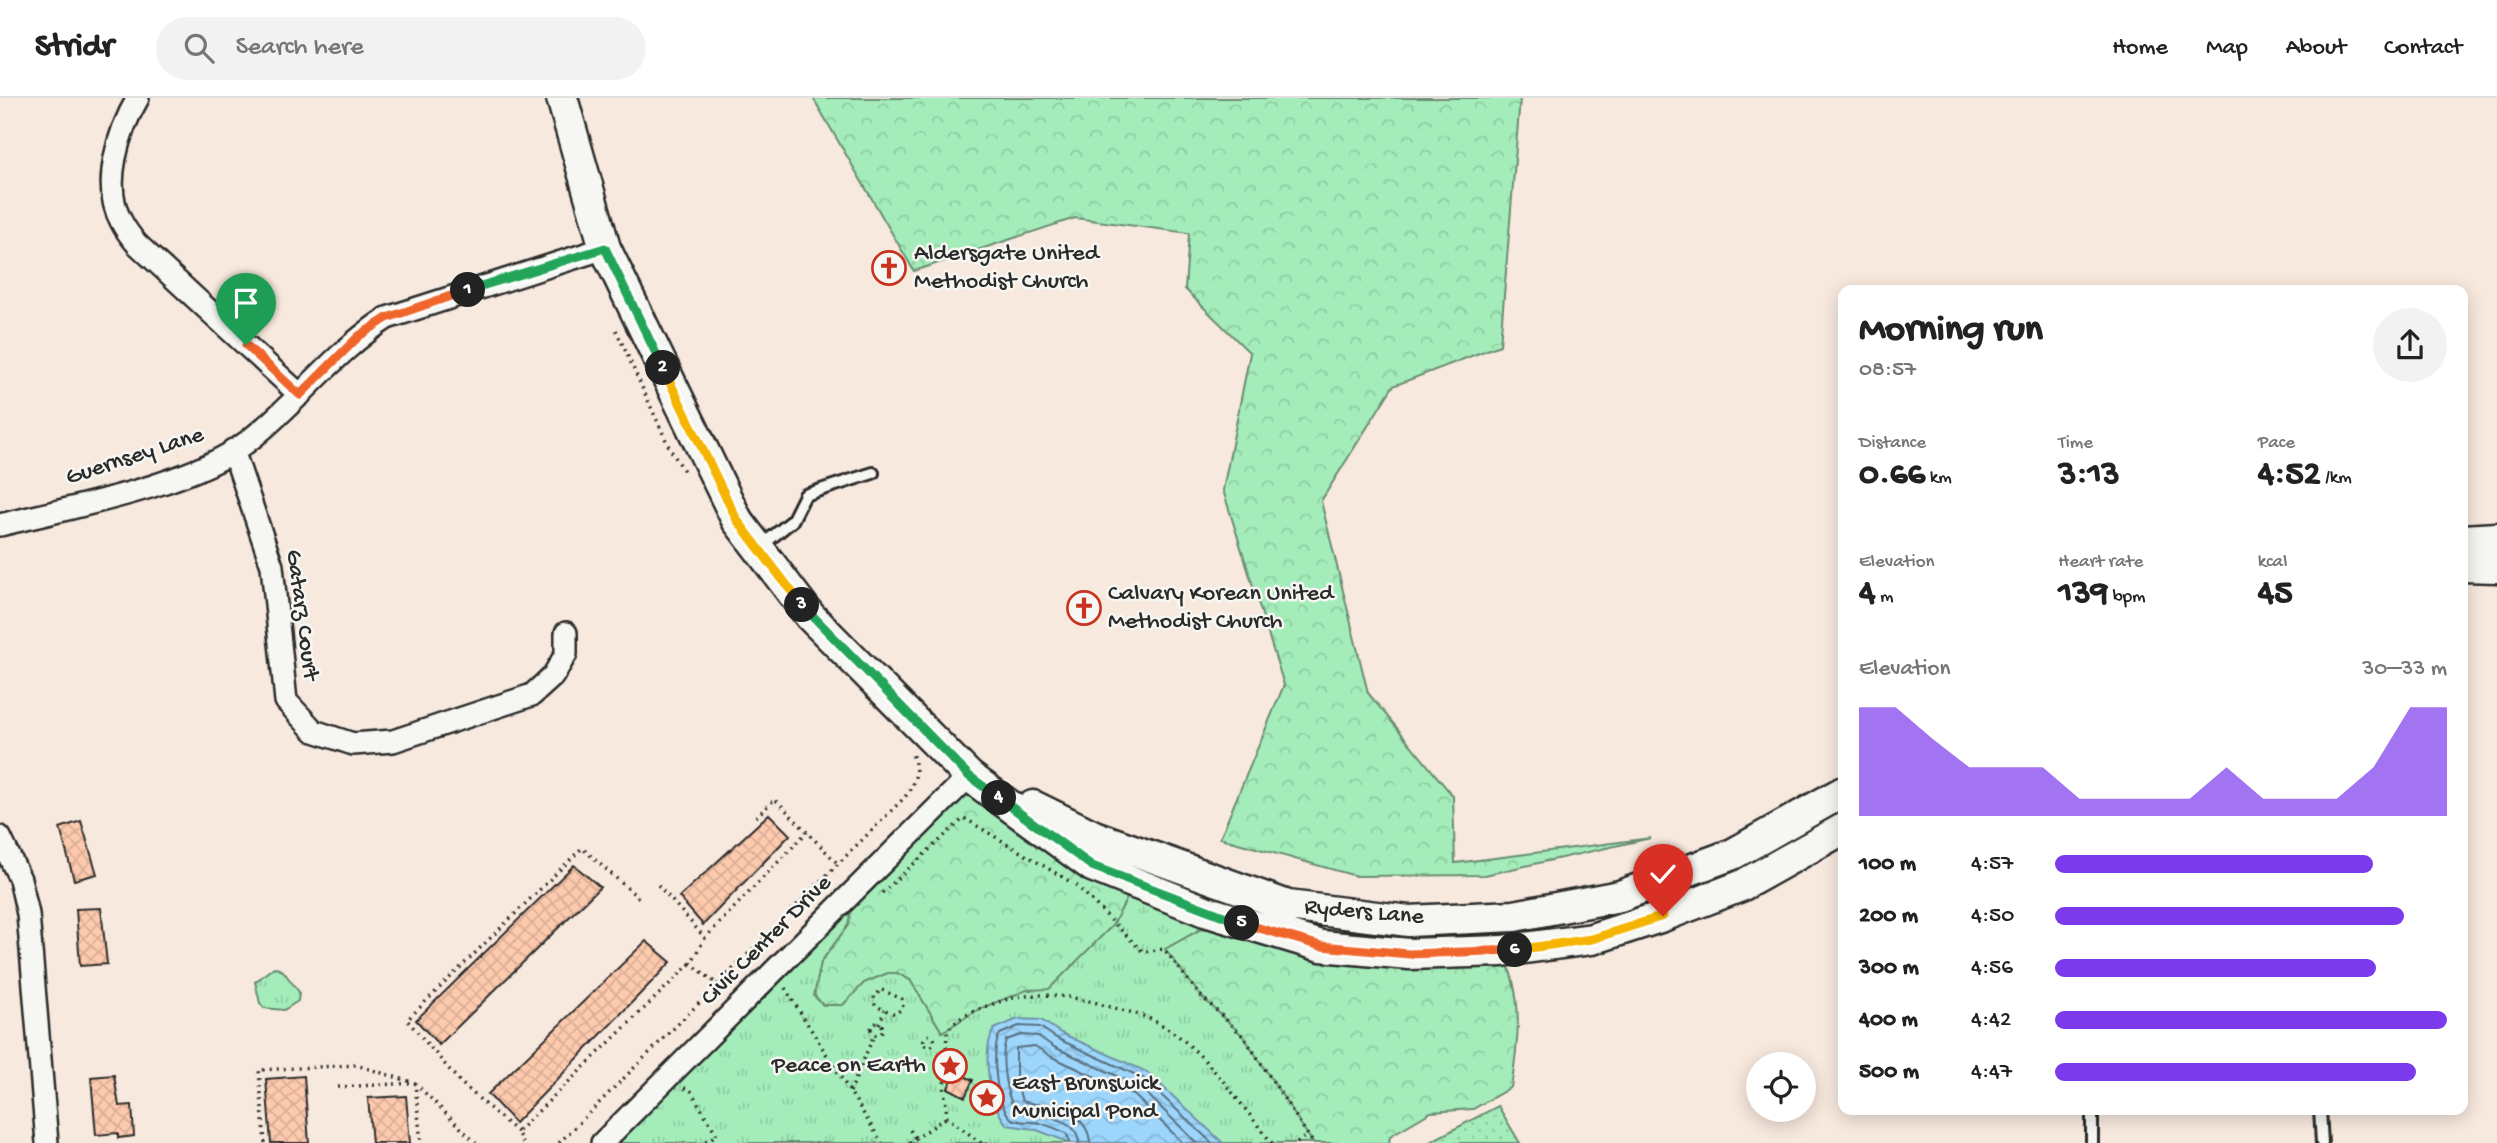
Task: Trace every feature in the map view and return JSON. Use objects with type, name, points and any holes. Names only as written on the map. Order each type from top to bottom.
[{"type":"main road","name":"Ryders Lane","points":[[562,98],[605,248],[737,520],[810,616],[969,776],[1092,866],[1205,911],[1321,946],[1409,954],[1502,951],[1592,939],[1741,886],[1838,832]]},
{"type":"main road","points":[[2468,540],[2497,538]]},
{"type":"main road","points":[[2468,566],[2497,567]]},
{"type":"main road","name":"Ryders Lane","points":[[969,776],[1094,836],[1288,906],[1409,921],[1514,916],[1620,896],[1733,854],[1838,795]]},
{"type":"street","points":[[138,98],[121,130],[116,157],[114,192],[119,219],[137,244],[300,395]]},
{"type":"street","name":"Guernsey Lane","points":[[0,525],[135,491],[204,465],[245,444],[300,395],[359,336],[387,318],[605,248]]},
{"type":"street","name":"Gatarz Court","points":[[233,450],[272,566],[286,701],[314,731],[353,744],[393,741],[532,695],[553,676],[566,654],[566,633]]},
{"type":"street","name":"Civic Center Drive","points":[[602,1143],[969,776]]},
{"type":"street","points":[[0,837],[20,879],[28,914],[47,1143]]},
{"type":"lane","points":[[759,548],[792,521],[806,495],[873,473]]},
{"type":"lane","points":[[2092,1115],[2092,1143]]},
{"type":"lane","points":[[2320,1115],[2322,1143]]},
{"type":"path","points":[[616,329],[670,449],[691,481]]},
{"type":"path","points":[[559,1143],[911,789],[916,781],[917,768],[911,751]]},
{"type":"path","points":[[756,817],[775,799],[838,864]]},
{"type":"path","points":[[878,897],[964,818],[1076,885],[1143,953],[1164,949],[1199,995],[1244,1037],[1313,1143]]},
{"type":"path","points":[[517,1132],[691,963],[705,938],[807,832]]},
{"type":"path","points":[[523,1143],[517,1132],[460,1082],[407,1020],[582,848],[642,901]]},
{"type":"path","points":[[658,885],[705,938]]},
{"type":"path","points":[[691,963],[718,985]]},
{"type":"path","points":[[793,978],[784,987],[882,1143]]},
{"type":"path","points":[[882,990],[902,999],[903,1008],[900,1013],[885,1010],[873,1001],[877,992],[882,990]]},
{"type":"path","points":[[981,1143],[947,1116],[944,1087],[945,1037],[951,1024],[1004,1000],[1051,995],[1077,998],[1145,1017],[1161,1025],[1201,1056],[1272,1143]]},
{"type":"path","points":[[874,1035],[882,1033],[879,1024],[885,1010]]},
{"type":"path","points":[[849,1092],[874,1035],[871,1026],[879,1024]]},
{"type":"path","points":[[265,1143],[259,1070],[356,1065],[415,1083],[476,1143]]},
{"type":"path","points":[[671,1074],[691,1091],[717,1135],[702,1143]]},
{"type":"path","points":[[338,1087],[415,1083]]},
{"type":"path","points":[[415,1083],[421,1143]]},
{"type":"path","points":[[909,1143],[947,1116]]},
{"type":"path","points":[[910,1130],[916,1139]]},
{"type":"path","points":[[1297,1143],[1308,1135]]},
{"type":"green space","points":[[813,98],[1520,98],[1500,345],[1393,386],[1321,501],[1368,693],[1453,796],[1455,863],[1651,838],[1485,875],[1356,876],[1220,838],[1284,685],[1223,490],[1250,353],[1185,289],[1189,233],[1075,218],[914,271]]},
{"type":"green space","points":[[969,776],[1135,883],[1113,925],[1049,990],[1027,991],[994,1029],[942,1032],[910,980],[897,973],[888,973],[864,983],[843,1005],[823,1005],[814,995],[821,962],[848,925],[855,891]]},
{"type":"green space","points":[[1135,883],[1239,921],[1199,930],[1165,949],[1200,995],[1244,1037],[1313,1143],[602,1143],[855,891],[848,925],[821,962],[814,996],[823,1005],[843,1005],[864,983],[888,973],[897,973],[910,980],[942,1032],[979,1009],[1027,990],[1049,989],[1113,925]]},
{"type":"green space","points":[[1239,921],[1321,946],[1502,951],[1517,1001],[1516,1052],[1511,1087],[1473,1109],[1431,1112],[1390,1136],[1389,1143],[1313,1143],[1164,949],[1199,930]]},
{"type":"green space","points":[[274,967],[283,971],[299,992],[298,1001],[284,1010],[264,1008],[260,1003],[255,982]]},
{"type":"green space","points":[[1498,1106],[1520,1143],[1428,1143]]},
{"type":"water","name":"East Brunswick Municipal Pond","points":[[1018,1019],[1041,1020],[1061,1033],[1147,1072],[1223,1143],[1071,1143],[1034,1129],[1007,1125],[992,1091],[988,1051],[994,1029]]},
{"type":"building","points":[[769,814],[790,835],[703,925],[679,897]]},
{"type":"building","points":[[81,821],[97,874],[74,880],[60,828]]},
{"type":"building","points":[[574,865],[600,887],[439,1045],[416,1020]]},
{"type":"building","points":[[101,908],[107,964],[80,966],[76,909]]},
{"type":"building","points":[[646,941],[671,962],[515,1123],[488,1094]]},
{"type":"building","points":[[955,1072],[973,1080],[965,1097],[948,1088]]},
{"type":"building","points":[[114,1075],[119,1106],[132,1105],[134,1136],[118,1138],[118,1133],[96,1135],[91,1077]]},
{"type":"building","points":[[304,1076],[309,1143],[271,1143],[266,1079]]},
{"type":"building","points":[[406,1096],[410,1143],[372,1143],[368,1098]]},
{"type":"place","name":"Aldersgate United Methodist Church","points":[[889,268]]},
{"type":"place","name":"Calvary Korean United Methodist Church","points":[[1084,608]]},
{"type":"place","name":"Peace on Earth","points":[[950,1066]]},
{"type":"place","name":"East Brunswick Municipal Pond","points":[[987,1098]]},
{"type":"route","points":[[246,345],[300,395],[359,336],[387,318],[605,248],[737,520],[810,616],[969,776],[1092,866],[1205,911],[1321,946],[1409,954],[1502,951],[1592,939],[1663,916]]}]
